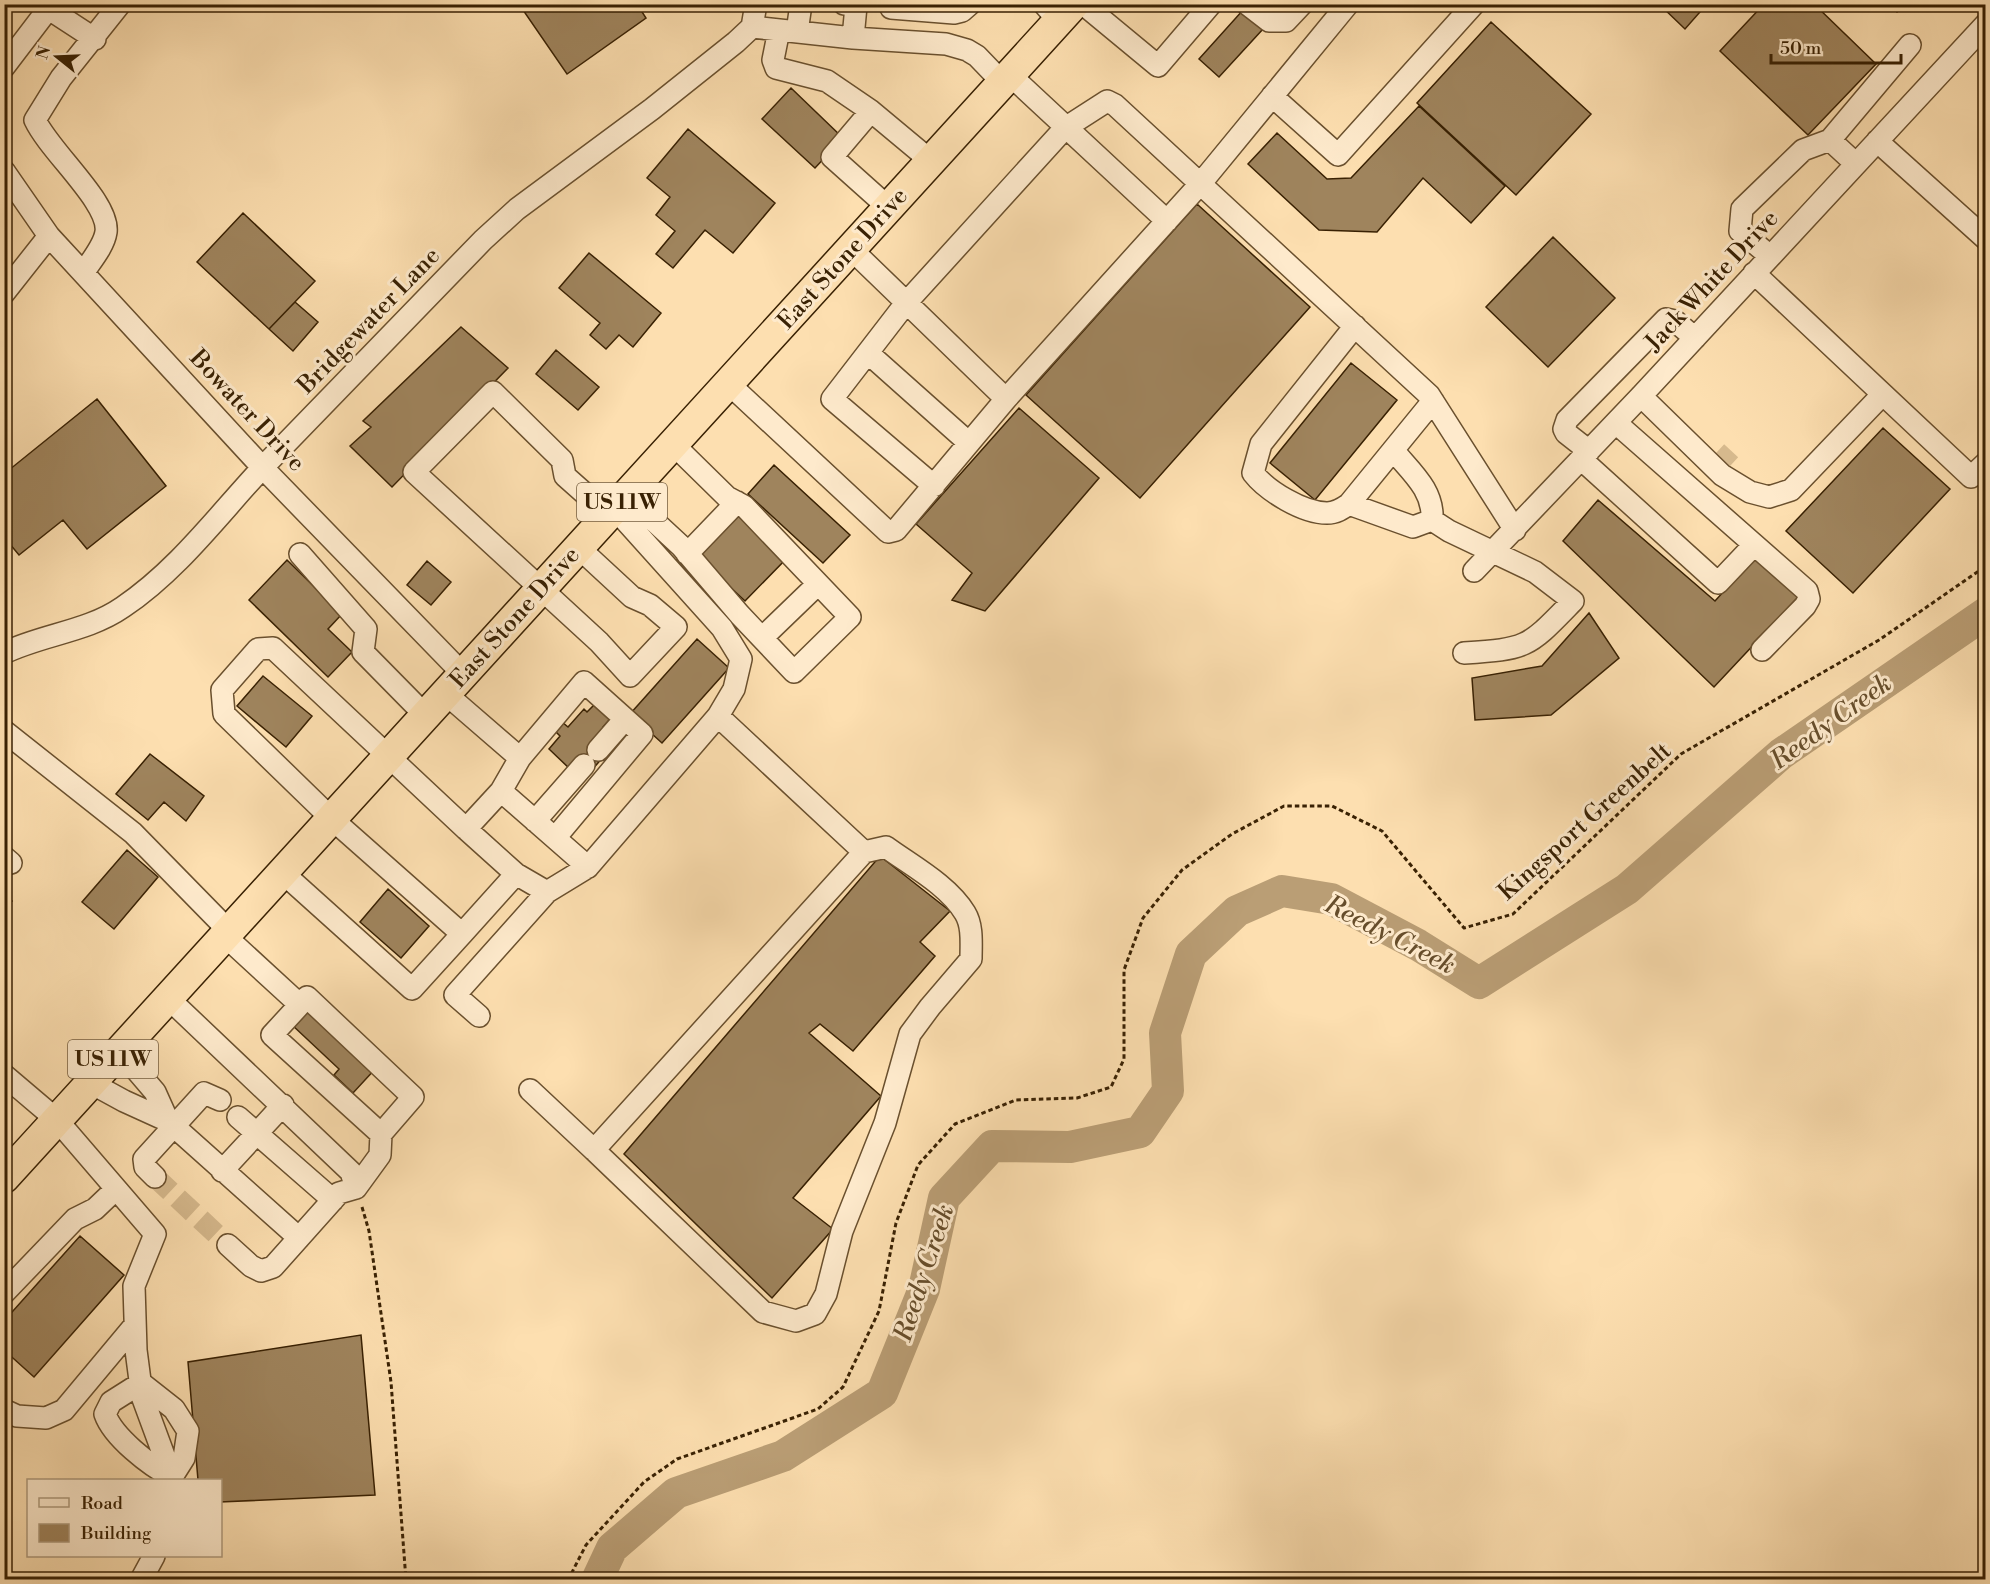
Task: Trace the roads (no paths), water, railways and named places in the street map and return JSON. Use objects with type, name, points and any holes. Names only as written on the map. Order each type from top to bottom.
[{"type":"highway","name":"East Stone Drive","points":[[4,1178],[674,445],[1006,79],[1065,9]]},
{"type":"street","points":[[83,273],[99,249],[106,232],[104,212],[97,200],[55,152],[35,120],[61,78],[95,39],[120,4]]},
{"type":"street","points":[[756,4],[752,27],[853,38],[946,44],[967,50],[1065,128],[1167,222]]},
{"type":"street","points":[[801,4],[773,60],[776,68],[827,81],[871,111],[931,161]]},
{"type":"street","points":[[853,38],[850,5],[890,6],[954,13],[963,11],[970,4]]},
{"type":"street","points":[[1065,9],[1158,66],[1211,4]]},
{"type":"street","points":[[1247,4],[1269,21],[1286,21],[1302,4]]},
{"type":"street","points":[[1311,4],[1331,23]]},
{"type":"street","points":[[729,384],[888,532],[896,530],[1006,399],[1201,183],[1348,4]]},
{"type":"street","points":[[1272,96],[1338,155],[1474,4]]},
{"type":"street","points":[[4,67],[51,7],[95,39]]},
{"type":"street","name":"Jack White Drive","points":[[1474,571],[1616,423],[1986,24]]},
{"type":"street","name":"Bridgewater Lane","points":[[4,652],[22,644],[90,625],[123,608],[177,561],[263,468],[483,240],[517,209],[652,109],[752,27]]},
{"type":"street","points":[[1770,256],[1740,231],[1742,209],[1803,150],[1830,140],[1910,45]]},
{"type":"street","points":[[933,486],[832,399],[906,303],[1065,128],[1107,101],[1201,183],[1433,401],[1515,530]]},
{"type":"street","points":[[871,111],[832,157],[889,208]]},
{"type":"street","points":[[1830,140],[1856,164]]},
{"type":"street","points":[[1877,141],[1986,239]]},
{"type":"street","name":"Bowater Drive","points":[[4,171],[49,236],[263,468],[520,758]]},
{"type":"street","points":[[4,293],[49,236]]},
{"type":"street","points":[[851,249],[1006,399]]},
{"type":"street","points":[[1754,273],[1971,477],[1986,463]]},
{"type":"street","points":[[1695,338],[1675,321],[1666,319],[1568,420],[1564,429],[1585,455],[1718,584],[1754,545]]},
{"type":"street","points":[[1355,326],[1261,444],[1253,473],[1260,482],[1315,511],[1339,512],[1349,504],[1433,401]]},
{"type":"street","points":[[868,352],[969,443]]},
{"type":"street","points":[[579,548],[632,597],[650,605],[676,627],[630,676],[599,642],[540,591],[414,472],[494,392],[562,460],[565,476],[617,507],[687,554],[794,672],[850,617],[737,502],[728,497],[674,445]]},
{"type":"street","points":[[1641,396],[1722,475],[1750,492],[1768,497],[1791,490],[1882,395]]},
{"type":"street","points":[[1616,423],[1807,591],[1809,599],[1799,614],[1762,650]]},
{"type":"street","points":[[1692,445],[1711,446],[1739,472],[1738,485]]},
{"type":"street","points":[[1393,450],[1426,489],[1433,505],[1432,520]]},
{"type":"street","points":[[687,554],[737,502]]},
{"type":"street","points":[[1349,504],[1413,527],[1432,520]]},
{"type":"street","points":[[479,1016],[454,995],[547,892],[588,867],[718,716],[734,689],[741,659],[722,628],[617,507]]},
{"type":"street","points":[[1432,520],[1449,531],[1494,550],[1535,572],[1573,601],[1540,635],[1525,645],[1508,650],[1464,653]]},
{"type":"street","points":[[300,554],[366,629],[363,652],[426,716]]},
{"type":"street","points":[[762,638],[818,584]]},
{"type":"street","points":[[462,934],[332,819],[224,714],[222,690],[258,649],[273,648],[516,874],[547,892]]},
{"type":"street","points":[[466,829],[501,791],[520,758],[584,682],[642,735],[555,838]]},
{"type":"street","points":[[718,716],[864,852]]},
{"type":"street","points":[[535,820],[625,719]]},
{"type":"street","points":[[4,732],[133,833],[227,934],[299,1005]]},
{"type":"street","points":[[501,791],[588,867]]},
{"type":"street","points":[[530,1090],[763,1312],[796,1321],[815,1314],[826,1294],[842,1232],[885,1123],[910,1034],[971,959],[971,934],[965,914],[948,893],[886,847],[864,852],[594,1150]]},
{"type":"street","points":[[283,873],[412,989],[516,874]]},
{"type":"street","points":[[228,1245],[250,1266],[261,1271],[273,1267],[339,1193],[356,1188],[380,1155],[381,1134],[412,1097],[306,997],[272,1035],[381,1134]]},
{"type":"street","points":[[168,998],[351,1172],[356,1188]]},
{"type":"street","points":[[120,1051],[155,1092],[171,1123]]},
{"type":"street","points":[[4,1075],[57,1120],[155,1234],[134,1286],[135,1325],[142,1396],[172,1479]]},
{"type":"street","points":[[91,1083],[171,1123],[299,1238]]},
{"type":"street","points":[[155,1177],[145,1167],[144,1159],[171,1123],[204,1093],[220,1100]]},
{"type":"street","points":[[222,1171],[283,1105]]},
{"type":"street","points":[[238,1117],[333,1200]]},
{"type":"street","points":[[4,1293],[75,1219],[95,1209],[116,1189]]},
{"type":"street","points":[[4,1410],[17,1416],[46,1418],[64,1410],[135,1325]]},
{"type":"street","points":[[141,1383],[111,1402],[105,1414],[109,1425],[154,1468],[172,1479]]},
{"type":"street","points":[[141,1383],[174,1409],[188,1431],[184,1458],[172,1479]]},
{"type":"street","points":[[141,1580],[153,1557]]},
{"type":"waterway","name":"Reedy Creek","points":[[597,1580],[612,1548],[676,1493],[783,1456],[882,1393],[924,1289],[944,1198],[992,1146],[1070,1147],[1140,1132],[1168,1091],[1165,1033],[1191,954],[1237,911],[1282,891],[1331,899],[1418,945],[1479,983],[1627,889],[1781,754],[1986,613]]},
{"type":"tunnel","points":[[1717,452],[1731,465]]},
{"type":"tunnel","points":[[155,1177],[228,1245]]}]
